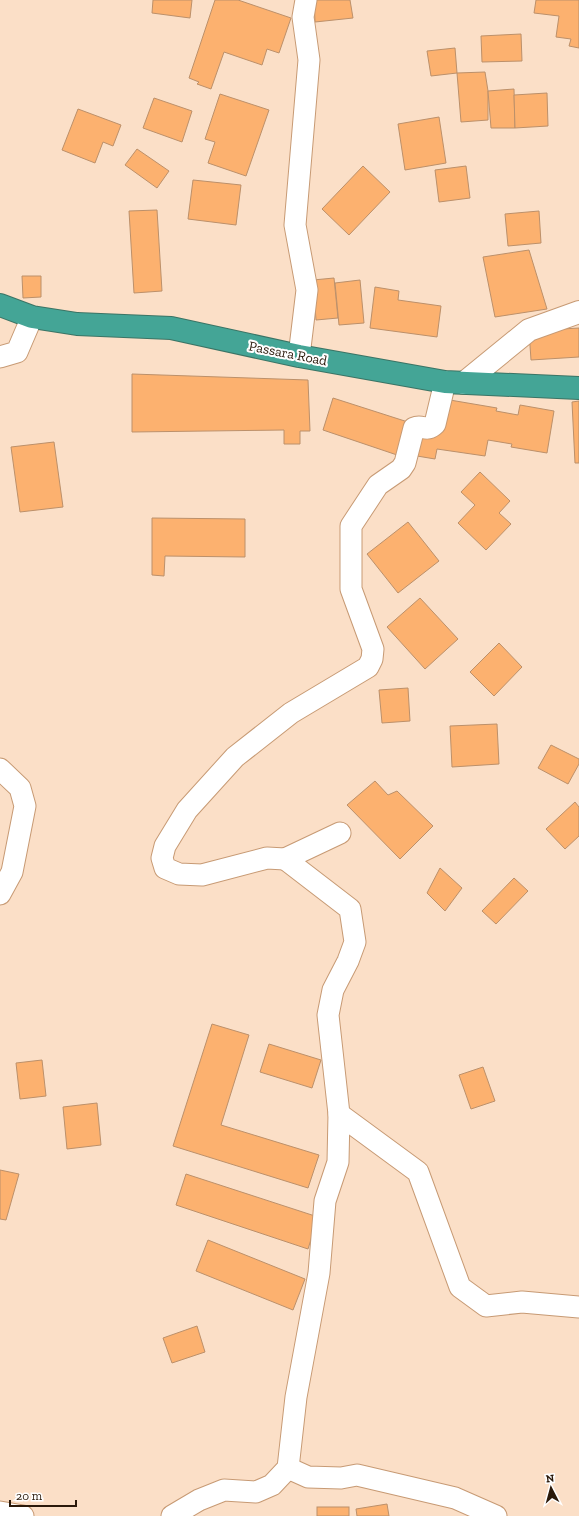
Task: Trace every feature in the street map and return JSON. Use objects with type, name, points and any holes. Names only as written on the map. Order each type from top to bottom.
[{"type":"highway","name":"Passara Road","points":[[0,305],[32,317],[77,324],[171,328],[300,356],[454,383],[579,388]]},
{"type":"street","points":[[300,356],[307,290],[295,225],[309,60],[302,17],[306,0]]},
{"type":"street","points":[[340,833],[286,859],[267,858],[202,875],[179,874],[165,868],[162,858],[165,846],[187,810],[235,757],[291,713],[368,667],[372,659],[373,649],[351,589],[351,526],[378,485],[401,469],[405,463],[414,428],[418,426],[427,429],[431,428],[435,424],[454,383],[529,330],[579,312]]},
{"type":"street","points":[[0,357],[17,352],[32,317]]},
{"type":"street","points":[[0,768],[20,788],[25,806],[12,872],[0,894]]},
{"type":"street","points":[[172,1516],[199,1500],[224,1490],[256,1492],[272,1485],[288,1468],[296,1397],[319,1273],[325,1201],[338,1162],[339,1114],[328,1015],[333,990],[348,961],[355,942],[350,909],[286,859]]},
{"type":"street","points":[[339,1114],[418,1172],[460,1287],[486,1306],[522,1302],[579,1307]]},
{"type":"street","points":[[288,1468],[308,1477],[341,1478],[358,1474],[454,1498],[496,1516]]},
{"type":"street","points":[[0,1512],[23,1516]]},
{"type":"building","points":[[153,0],[192,0],[190,18],[152,13]]},
{"type":"building","points":[[215,0],[238,0],[291,18],[279,53],[267,49],[262,65],[224,52],[211,89],[197,84],[199,82],[189,78]]},
{"type":"building","points":[[314,0],[350,0],[353,18],[315,22]]},
{"type":"building","points":[[536,0],[579,0],[579,48],[569,46],[571,39],[556,37],[559,16],[534,13]]},
{"type":"building","points":[[521,34],[522,61],[482,62],[481,36]]},
{"type":"building","points":[[455,48],[457,73],[431,76],[427,51]]},
{"type":"building","points":[[485,72],[488,91],[488,120],[461,122],[457,73]]},
{"type":"building","points":[[514,89],[515,128],[491,128],[488,91]]},
{"type":"building","points":[[547,93],[548,126],[515,128],[514,95]]},
{"type":"building","points":[[220,94],[269,110],[246,176],[208,163],[215,142],[205,139]]},
{"type":"building","points":[[154,98],[192,111],[182,142],[143,128]]},
{"type":"building","points":[[78,109],[121,125],[113,146],[103,142],[95,163],[62,150]]},
{"type":"building","points":[[439,117],[446,163],[405,170],[398,124]]},
{"type":"building","points":[[137,149],[169,171],[157,188],[125,165]]},
{"type":"building","points":[[363,166],[390,192],[349,235],[322,209]]},
{"type":"building","points":[[466,166],[470,198],[439,202],[435,170]]},
{"type":"building","points":[[193,180],[241,185],[236,225],[188,219]]},
{"type":"building","points":[[157,210],[162,291],[134,293],[129,211]]},
{"type":"building","points":[[539,211],[541,243],[508,246],[505,214]]},
{"type":"building","points":[[529,250],[547,309],[495,317],[483,257]]},
{"type":"building","points":[[22,276],[41,276],[41,297],[23,298]]},
{"type":"building","points":[[334,278],[338,318],[316,320],[313,280]]},
{"type":"building","points":[[360,280],[364,323],[339,325],[335,283]]},
{"type":"building","points":[[375,287],[399,291],[398,300],[441,306],[437,337],[370,328]]},
{"type":"building","points":[[579,328],[579,357],[531,360],[529,331]]},
{"type":"building","points":[[132,374],[308,380],[310,431],[300,431],[300,444],[284,444],[284,430],[132,432]]},
{"type":"building","points":[[333,398],[411,423],[403,457],[323,430]]},
{"type":"building","points":[[444,399],[497,408],[496,411],[518,415],[520,405],[554,411],[547,453],[511,447],[512,444],[488,440],[485,456],[437,449],[435,459],[411,455],[415,431]]},
{"type":"building","points":[[579,401],[579,463],[575,463],[572,402]]},
{"type":"building","points":[[54,442],[63,507],[20,512],[11,447]]},
{"type":"building","points":[[480,472],[510,501],[499,513],[511,524],[486,550],[458,523],[475,505],[461,492]]},
{"type":"building","points":[[152,518],[245,519],[245,557],[165,556],[164,576],[152,575]]},
{"type":"building","points":[[408,522],[439,561],[398,593],[367,554]]},
{"type":"building","points":[[420,598],[458,639],[425,669],[387,627]]},
{"type":"building","points":[[499,643],[522,667],[494,696],[470,672]]},
{"type":"building","points":[[408,688],[410,721],[382,723],[379,690]]},
{"type":"building","points":[[497,724],[499,764],[452,767],[450,726]]},
{"type":"building","points":[[551,745],[579,759],[579,764],[568,784],[538,768]]},
{"type":"building","points":[[375,781],[388,795],[397,791],[433,826],[400,859],[347,805]]},
{"type":"building","points":[[575,802],[579,807],[579,836],[565,849],[546,829]]},
{"type":"building","points":[[440,868],[462,888],[445,911],[427,893]]},
{"type":"building","points":[[514,878],[528,891],[496,924],[482,911]]},
{"type":"building","points":[[212,1024],[249,1035],[221,1125],[319,1155],[308,1188],[173,1146]]},
{"type":"building","points":[[269,1044],[321,1060],[312,1088],[260,1072]]},
{"type":"building","points":[[42,1060],[46,1096],[20,1099],[16,1063]]},
{"type":"building","points":[[483,1067],[495,1101],[471,1109],[459,1075]]},
{"type":"building","points":[[97,1103],[101,1145],[67,1149],[63,1107]]},
{"type":"building","points":[[0,1170],[19,1174],[6,1220],[0,1219]]},
{"type":"building","points":[[186,1174],[318,1217],[308,1249],[176,1205]]},
{"type":"building","points":[[208,1240],[305,1279],[293,1310],[196,1271]]},
{"type":"building","points":[[197,1326],[205,1352],[172,1363],[163,1338]]},
{"type":"building","points":[[387,1504],[389,1516],[357,1516],[356,1509]]},
{"type":"building","points":[[317,1507],[349,1507],[349,1516],[317,1516]]}]
